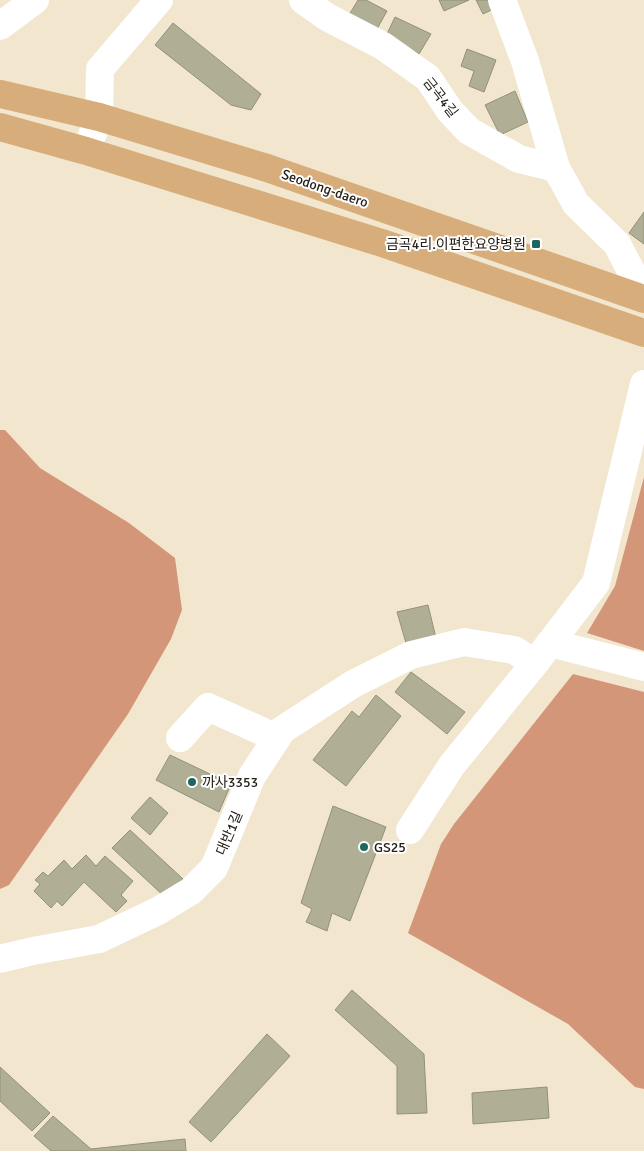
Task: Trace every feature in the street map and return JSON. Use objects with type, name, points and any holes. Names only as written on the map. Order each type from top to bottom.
[{"type":"main road","name":"Seodong-daero","points":[[0,94],[99,117],[267,168],[644,297]]},
{"type":"main road","points":[[0,128],[86,151],[382,243],[644,333]]},
{"type":"street","points":[[0,26],[35,0]]},
{"type":"street","points":[[86,151],[99,117],[100,69],[159,0]]},
{"type":"street","name":"금곡4길","points":[[303,0],[327,18],[384,46],[428,78],[450,111],[469,130],[519,159],[556,168]]},
{"type":"street","points":[[502,0],[525,61],[556,168],[576,204],[617,244],[644,297]]},
{"type":"street","points":[[410,830],[452,765],[596,583],[644,384]]},
{"type":"street","name":"대반1길","points":[[0,959],[99,939],[158,911],[191,891],[214,868],[252,776],[282,730],[353,684],[411,655],[464,642],[644,667]]},
{"type":"street","points":[[180,738],[208,707],[277,738]]},
{"type":"shaded area","points":[[0,430],[5,430],[40,468],[129,523],[175,558],[182,610],[171,639],[128,714],[9,885],[0,889]]},
{"type":"shaded area","points":[[644,477],[644,651],[587,633],[615,586]]},
{"type":"shaded area","points":[[573,674],[644,692],[644,1089],[635,1087],[568,1024],[408,933],[441,844],[454,824]]},
{"type":"building","points":[[358,0],[366,0],[387,11],[377,29],[349,15]]},
{"type":"building","points":[[439,0],[469,0],[444,11]]},
{"type":"building","points":[[476,0],[497,0],[500,6],[483,14]]},
{"type":"building","points":[[395,17],[431,34],[419,54],[386,36]]},
{"type":"building","points":[[173,23],[261,94],[251,110],[231,105],[155,45]]},
{"type":"building","points":[[467,49],[496,60],[484,92],[469,86],[474,71],[461,66]]},
{"type":"building","points":[[515,91],[528,122],[500,135],[485,105]]},
{"type":"building","points":[[644,212],[644,244],[629,233]]},
{"type":"building","points":[[428,605],[436,638],[406,643],[397,612]]},
{"type":"building","points":[[411,672],[465,712],[447,734],[395,692]]},
{"type":"building","points":[[376,695],[401,716],[346,786],[313,760],[352,711],[359,717]]},
{"type":"building","points":[[170,755],[231,784],[219,812],[156,780]]},
{"type":"building","points":[[150,797],[168,813],[150,835],[131,818]]},
{"type":"building","points":[[333,806],[386,827],[350,921],[332,913],[327,931],[306,922],[312,909],[301,903]]},
{"type":"building","points":[[130,830],[183,879],[166,898],[112,848]]},
{"type":"building","points":[[86,855],[96,866],[105,856],[133,881],[121,895],[127,901],[116,912],[84,882],[62,906],[57,901],[51,908],[34,891],[40,884],[35,880],[43,872],[48,876],[64,860],[72,869]]},
{"type":"building","points":[[352,990],[424,1054],[427,1113],[397,1114],[397,1066],[335,1010]]},
{"type":"building","points":[[267,1034],[290,1056],[211,1142],[189,1122]]},
{"type":"building","points":[[0,1067],[50,1113],[32,1131],[0,1101]]},
{"type":"building","points":[[547,1087],[549,1118],[473,1124],[472,1093]]},
{"type":"building","points":[[53,1116],[91,1149],[185,1139],[186,1151],[51,1151],[34,1136]]},
{"type":"place","name":"금곡4리.이편한요양병원","points":[[536,244]]},
{"type":"place","name":"까사3353","points":[[192,782]]},
{"type":"place","name":"GS25","points":[[364,847]]}]
